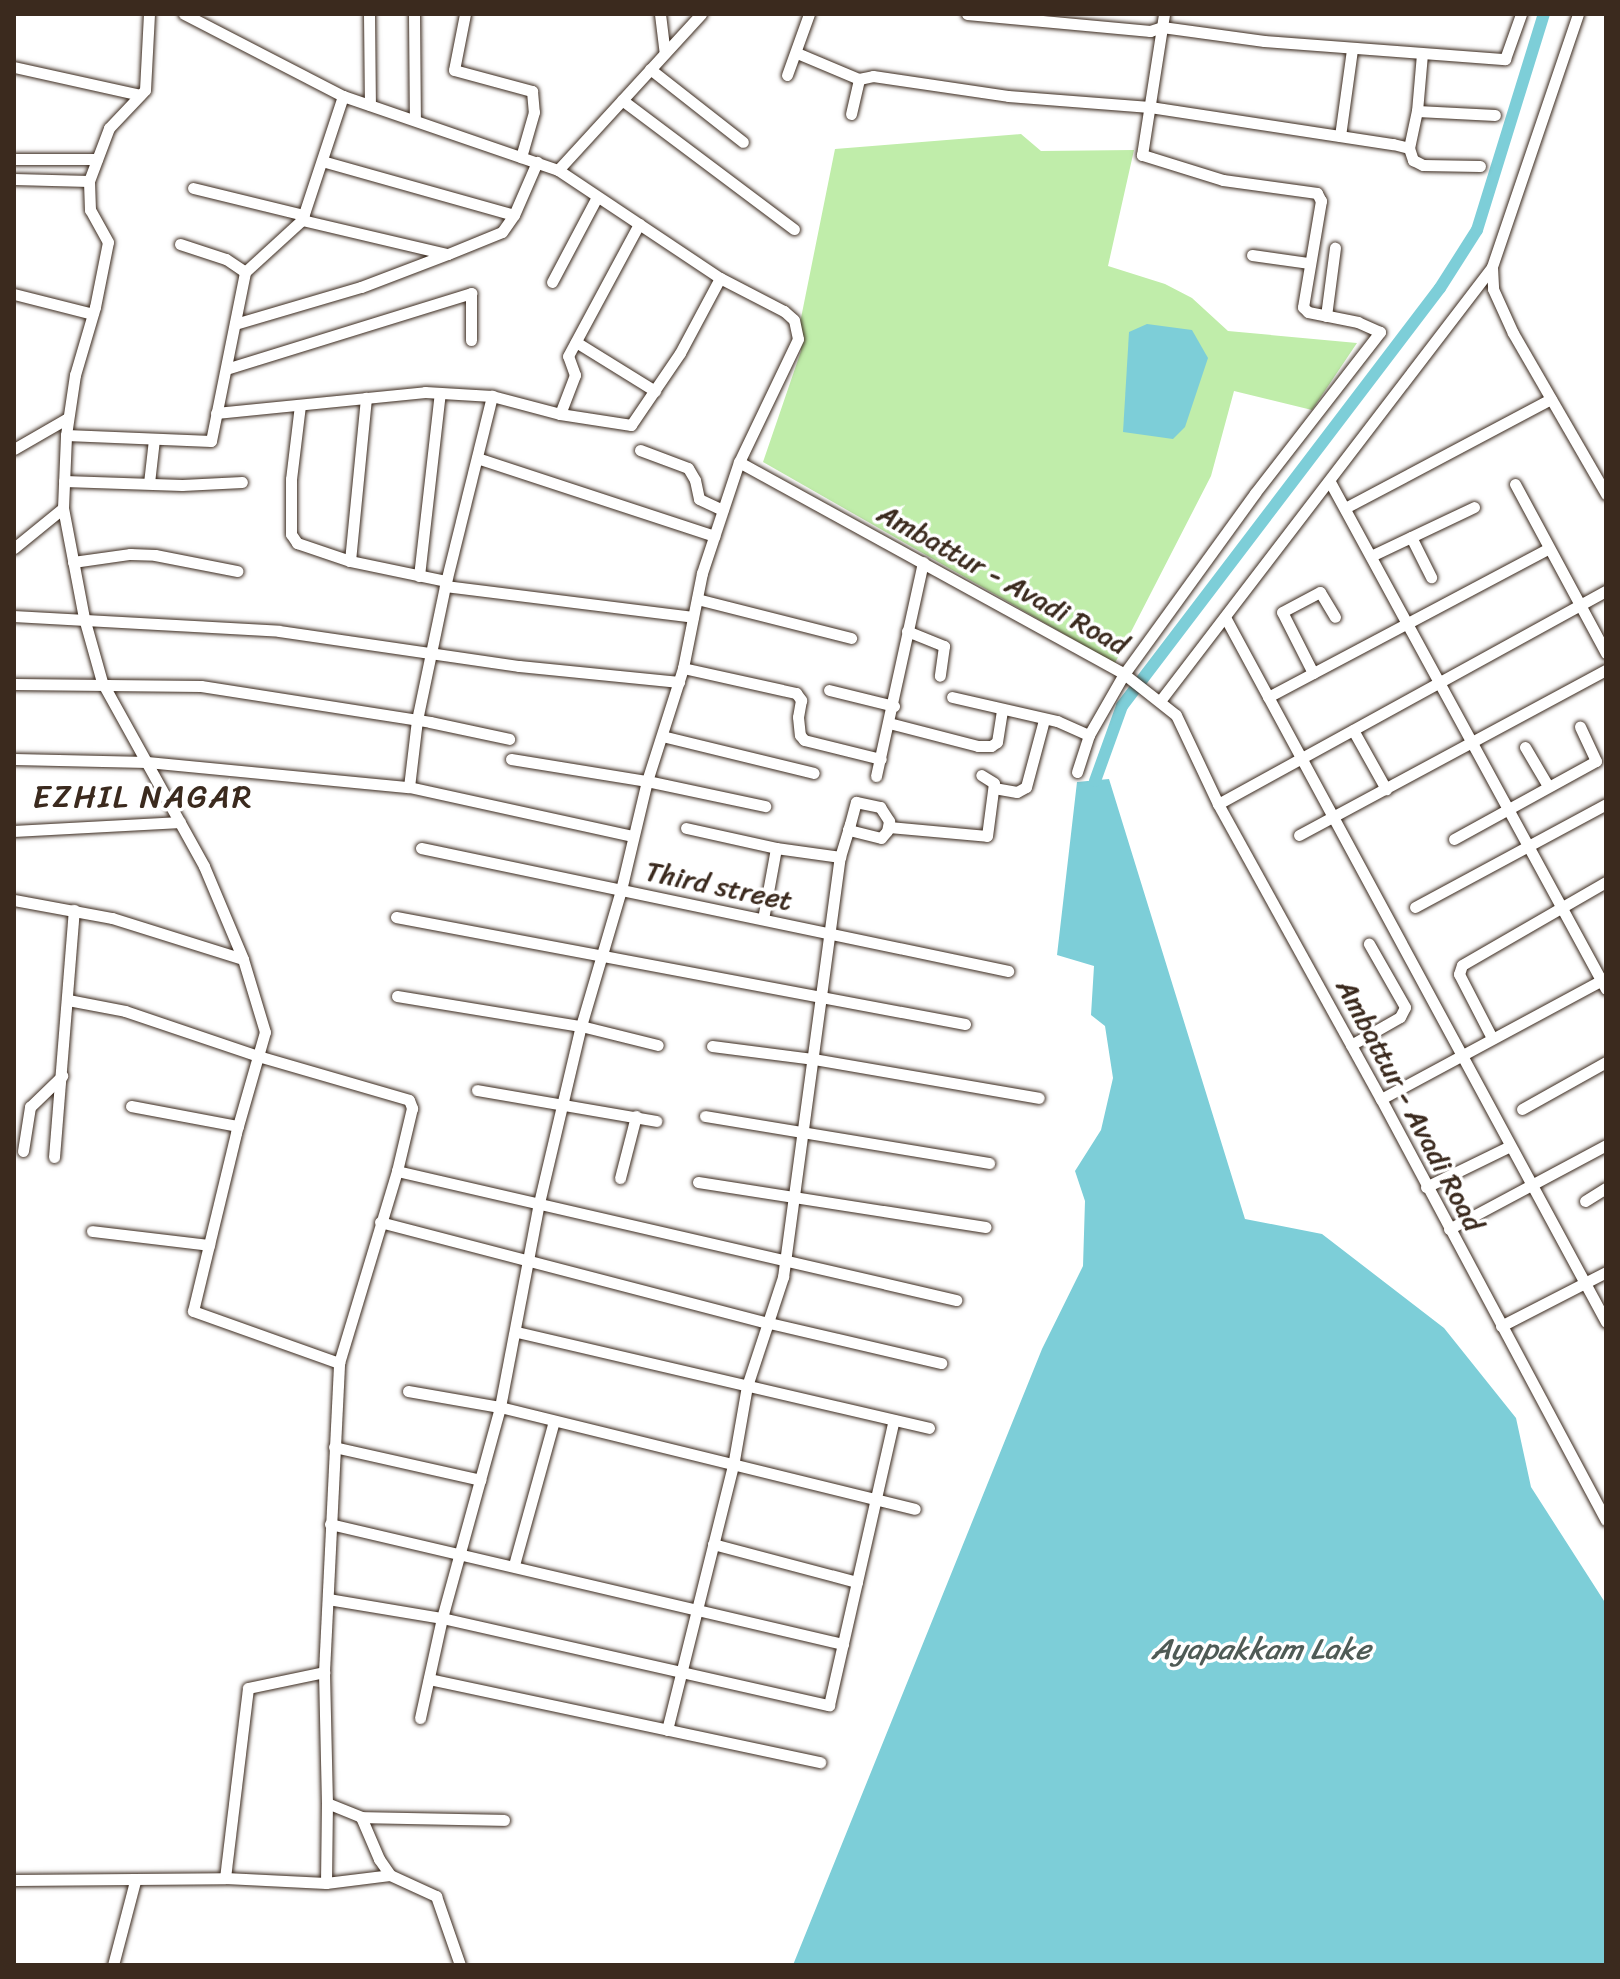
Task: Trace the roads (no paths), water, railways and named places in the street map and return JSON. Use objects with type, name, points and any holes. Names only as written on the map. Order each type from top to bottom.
[{"type":"street","points":[[149,14],[145,90],[109,128],[89,181],[90,210],[108,242],[93,314],[75,375],[66,435],[63,508],[84,618],[102,682],[204,866],[243,959],[265,1032],[238,1126],[193,1311],[339,1363]]},
{"type":"street","points":[[184,14],[343,96],[558,170],[720,278],[784,311],[794,320],[798,333],[794,351],[739,462],[714,536],[683,668],[631,836],[621,890],[581,1026],[539,1203],[517,1332],[500,1407],[442,1618],[420,1718]]},
{"type":"street","points":[[369,14],[370,105]]},
{"type":"street","points":[[414,14],[415,120]]},
{"type":"street","points":[[465,14],[454,70],[532,91],[534,112],[521,157]]},
{"type":"street","points":[[660,14],[665,53]]},
{"type":"street","points":[[558,170],[701,14]]},
{"type":"street","points":[[787,75],[809,14]]},
{"type":"street","points":[[967,14],[1150,31],[1162,27],[1352,49],[1505,59],[1521,14]]},
{"type":"street","points":[[1077,772],[1089,735],[1127,676],[1255,493],[1380,332],[1358,322],[1326,316],[1303,307],[1321,201],[1317,193],[1223,180],[1142,155],[1164,14]]},
{"type":"street","points":[[1160,701],[1492,267],[1578,14]]},
{"type":"street","points":[[1340,136],[1352,49]]},
{"type":"street","points":[[797,53],[859,79],[873,76],[1008,96],[1150,107],[1409,148]]},
{"type":"street","points":[[1422,54],[1417,111],[1409,148],[1417,164],[1480,166]]},
{"type":"street","points":[[14,67],[140,95]]},
{"type":"street","points":[[650,69],[743,142]]},
{"type":"street","points":[[851,114],[859,79]]},
{"type":"street","points":[[66,435],[211,441],[245,272],[303,218],[343,96]]},
{"type":"street","points":[[622,100],[794,229]]},
{"type":"street","points":[[1417,111],[1495,115]]},
{"type":"street","points":[[15,159],[97,159]]},
{"type":"street","points":[[322,161],[514,215]]},
{"type":"street","points":[[235,324],[361,287],[502,232],[514,215],[537,162]]},
{"type":"street","points":[[14,179],[89,181]]},
{"type":"street","points":[[193,188],[448,254]]},
{"type":"street","points":[[552,282],[597,197]]},
{"type":"street","points":[[560,414],[575,375],[568,356],[639,224]]},
{"type":"street","points":[[180,244],[226,259],[245,272]]},
{"type":"street","points":[[1326,316],[1335,248]]},
{"type":"street","points":[[1252,255],[1309,263]]},
{"type":"street","points":[[1492,267],[1493,289],[1498,300],[1606,494]]},
{"type":"street","points":[[216,413],[440,393],[492,396],[560,414],[631,425],[655,391],[720,278]]},
{"type":"street","points":[[226,369],[471,293],[471,340]]},
{"type":"street","points":[[14,294],[93,314]]},
{"type":"street","points":[[576,342],[655,391]]},
{"type":"street","points":[[419,576],[440,393]]},
{"type":"street","points":[[409,787],[417,720],[431,653],[492,396]]},
{"type":"street","points":[[350,561],[366,398]]},
{"type":"street","points":[[1345,508],[1551,399]]},
{"type":"street","points":[[300,405],[291,479],[291,534],[297,543],[350,561],[446,584],[693,617]]},
{"type":"street","points":[[14,449],[68,418]]},
{"type":"street","points":[[149,483],[154,439]]},
{"type":"street","points":[[640,450],[688,468],[695,480],[699,499],[723,510]]},
{"type":"street","points":[[477,458],[714,536]]},
{"type":"street","name":"Ambattur - Avadi Road","points":[[739,462],[1127,676],[1176,715],[1218,804],[1381,1099],[1606,1520]]},
{"type":"street","points":[[64,481],[242,482]]},
{"type":"street","points":[[1330,482],[1604,982],[1492,1038],[1381,1099]]},
{"type":"street","points":[[1515,484],[1547,549],[1606,653]]},
{"type":"street","points":[[1371,556],[1474,507]]},
{"type":"street","points":[[14,548],[63,508]]},
{"type":"street","points":[[1411,537],[1431,577]]},
{"type":"street","points":[[1268,697],[1547,549]]},
{"type":"street","points":[[73,562],[130,554],[155,555],[237,571]]},
{"type":"street","points":[[876,776],[894,706],[923,562]]},
{"type":"street","points":[[1218,804],[1606,591]]},
{"type":"street","points":[[1313,673],[1282,612],[1320,592],[1335,617]]},
{"type":"street","points":[[697,599],[851,638]]},
{"type":"street","points":[[14,616],[279,631],[519,666],[679,682]]},
{"type":"street","points":[[1225,617],[1606,1322]]},
{"type":"street","points":[[907,631],[944,646],[940,676]]},
{"type":"street","points":[[683,668],[796,693],[801,700],[798,717],[800,735],[804,740],[881,759]]},
{"type":"street","points":[[1299,835],[1606,670]]},
{"type":"street","points":[[14,684],[102,682],[201,686],[417,720],[509,739]]},
{"type":"street","points":[[829,690],[894,706]]},
{"type":"street","points":[[952,697],[1057,721],[1089,735]]},
{"type":"street","points":[[889,723],[978,746],[991,746],[998,737],[1002,710]]},
{"type":"street","points":[[994,788],[1017,792],[1026,787],[1044,720]]},
{"type":"street","points":[[1454,839],[1596,761],[1580,726]]},
{"type":"street","points":[[1353,730],[1386,789]]},
{"type":"street","points":[[662,736],[814,773]]},
{"type":"street","points":[[1525,747],[1548,786]]},
{"type":"street","points":[[14,759],[147,762],[409,787],[631,836]]},
{"type":"street","points":[[511,759],[647,781],[765,806]]},
{"type":"street","points":[[889,827],[987,836],[994,788],[991,780],[981,775]]},
{"type":"street","points":[[667,1730],[733,1466],[747,1386],[765,1322],[783,1277],[791,1196],[824,995],[840,857],[856,802],[880,807],[889,827]]},
{"type":"street","points":[[1415,907],[1606,804]]},
{"type":"street","points":[[14,831],[180,822]]},
{"type":"street","points":[[848,830],[881,838],[889,827]]},
{"type":"street","points":[[686,828],[776,848],[840,857]]},
{"type":"street","name":"Third street","points":[[421,848],[1008,971]]},
{"type":"street","points":[[763,919],[776,848]]},
{"type":"street","points":[[1492,1038],[1459,974],[1462,965],[1561,905],[1606,882]]},
{"type":"street","points":[[14,900],[112,918],[243,959]]},
{"type":"street","points":[[54,1157],[74,910]]},
{"type":"street","points":[[396,917],[602,959],[824,995],[965,1024]]},
{"type":"street","points":[[1351,1045],[1404,1013],[1405,1007],[1369,944]]},
{"type":"street","points":[[397,996],[581,1026],[658,1045]]},
{"type":"street","points":[[68,1000],[125,1011],[258,1056],[409,1100],[412,1108],[397,1171],[339,1363],[324,1672],[326,1883]]},
{"type":"street","points":[[712,1046],[814,1059],[1039,1098]]},
{"type":"street","points":[[1522,1109],[1606,1062]]},
{"type":"street","points":[[23,1151],[30,1107],[62,1076]]},
{"type":"street","points":[[477,1090],[656,1121]]},
{"type":"street","points":[[131,1106],[238,1126]]},
{"type":"street","points":[[620,1178],[636,1116]]},
{"type":"street","points":[[705,1116],[989,1163]]},
{"type":"street","points":[[1449,1229],[1606,1145]]},
{"type":"street","points":[[1426,1187],[1510,1146]]},
{"type":"street","points":[[397,1171],[956,1300]]},
{"type":"street","points":[[698,1182],[985,1227]]},
{"type":"street","points":[[1585,1201],[1606,1188]]},
{"type":"street","points":[[380,1222],[765,1322],[941,1363]]},
{"type":"street","points":[[92,1231],[209,1245]]},
{"type":"street","points":[[1501,1326],[1606,1272]]},
{"type":"street","points":[[517,1332],[929,1428]]},
{"type":"street","points":[[408,1391],[500,1407],[915,1509]]},
{"type":"street","points":[[328,1599],[442,1618],[829,1705],[894,1420]]},
{"type":"street","points":[[514,1565],[554,1421]]},
{"type":"street","points":[[334,1447],[480,1480]]},
{"type":"street","points":[[330,1524],[843,1644]]},
{"type":"street","points":[[713,1544],[857,1582]]},
{"type":"street","points":[[225,1878],[248,1688],[324,1672]]},
{"type":"street","points":[[429,1679],[820,1762]]},
{"type":"street","points":[[327,1803],[361,1817],[504,1820]]},
{"type":"street","points":[[361,1817],[379,1859],[390,1875],[436,1896],[460,1965]]},
{"type":"street","points":[[14,1880],[225,1878],[326,1883],[390,1875]]},
{"type":"street","points":[[113,1965],[135,1881]]},
{"type":"water","points":[[1147,324],[1192,330],[1208,358],[1185,427],[1173,439],[1123,432],[1129,332]]},
{"type":"water","name":"Ayapakkam Lake","points":[[1109,779],[1245,1219],[1322,1234],[1444,1328],[1516,1418],[1531,1487],[1606,1604],[1606,1965],[793,1965],[1042,1349],[1083,1266],[1085,1201],[1075,1171],[1101,1130],[1113,1078],[1105,1026],[1091,1015],[1094,966],[1057,955],[1077,782]]},
{"type":"waterway","points":[[1095,781],[1122,706],[1440,288],[1477,230],[1544,14]]},
{"type":"district","name":"EZHIL NAGAR","points":[[143,797]]}]
